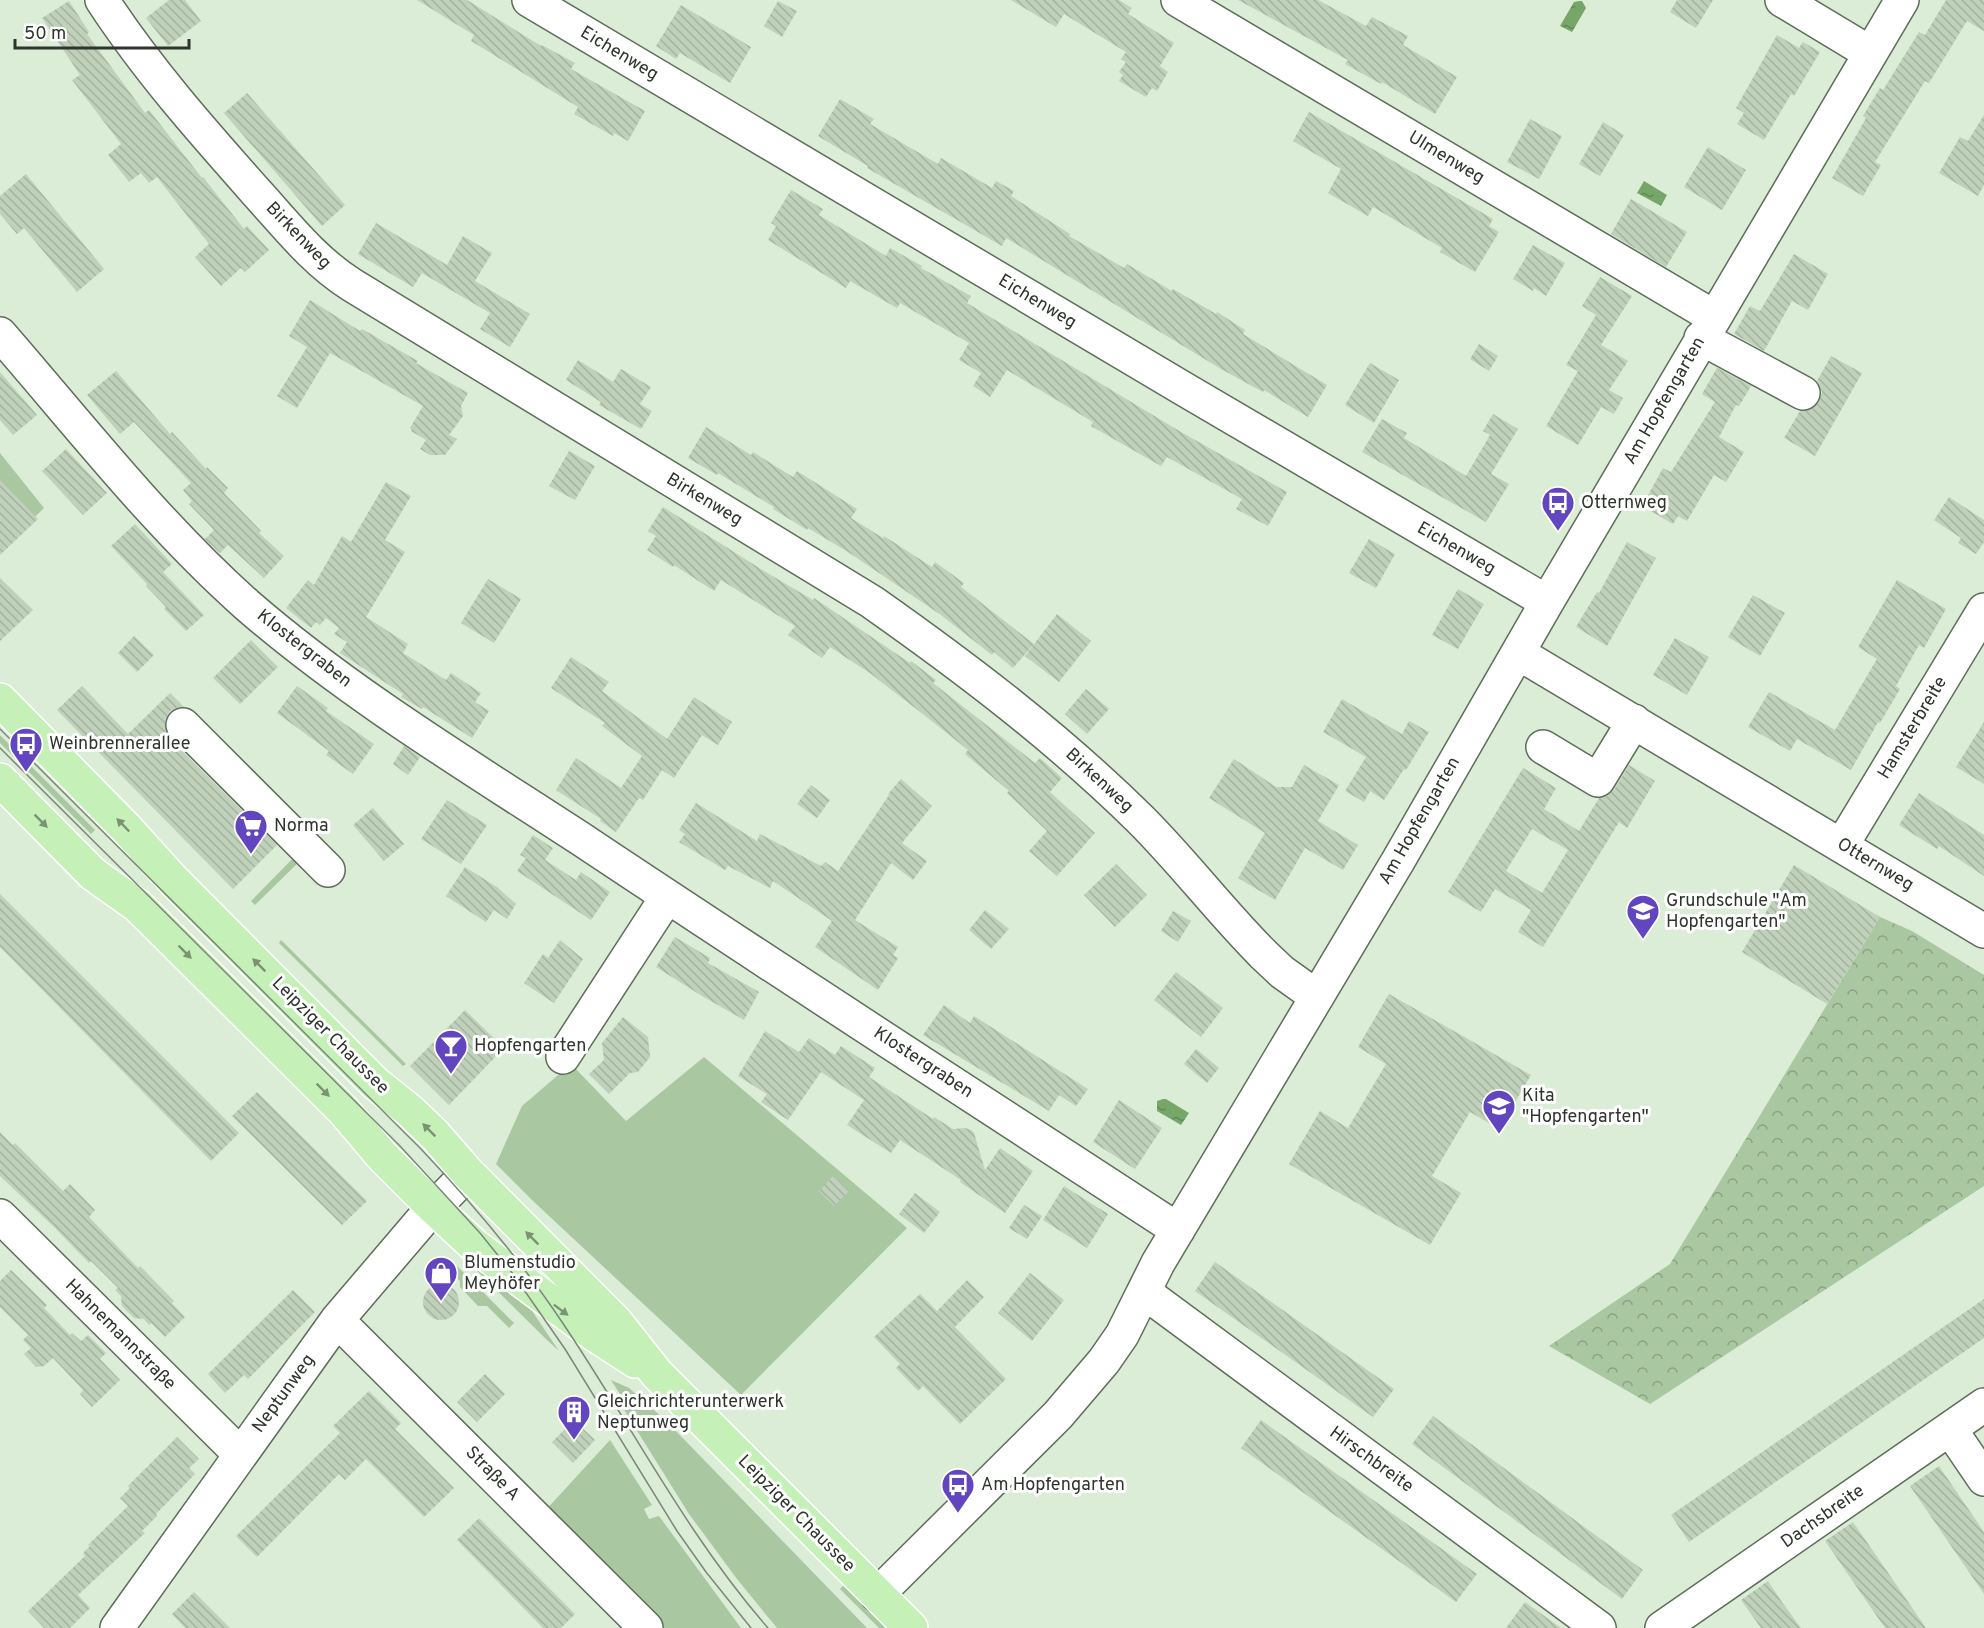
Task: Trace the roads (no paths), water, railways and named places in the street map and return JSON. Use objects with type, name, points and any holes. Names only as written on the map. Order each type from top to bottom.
[{"type":"main road","name":"Leipziger Chaussee","points":[[0,700],[126,828],[174,881],[367,1075],[435,1135],[468,1173],[616,1322],[657,1374],[911,1628]]},
{"type":"main road","name":"Leipziger Chaussee","points":[[0,780],[93,874],[138,906],[344,1111],[387,1162],[475,1246],[595,1335],[657,1374]]},
{"type":"street","name":"Birkenweg","points":[[102,0],[135,48],[200,129],[325,267],[872,602],[937,648],[1059,744],[1142,821],[1264,955],[1282,972],[1317,997]]},
{"type":"street","name":"Eichenweg","points":[[529,0],[1547,602]]},
{"type":"street","name":"Ulmenweg","points":[[1178,0],[1708,328],[1803,393]]},
{"type":"street","points":[[1782,0],[1870,53]]},
{"type":"street","name":"Am Hopfengarten","points":[[877,1595],[1077,1395],[1122,1335],[1153,1271],[1317,997],[1902,0]]},
{"type":"street","name":"Klostergraben","points":[[0,334],[150,507],[203,563],[265,620],[383,709],[1178,1230]]},
{"type":"street","name":"Hamsterbreite","points":[[1842,845],[1984,610]]},
{"type":"street","name":"Otternweg","points":[[1518,653],[1984,931]]},
{"type":"street","points":[[1543,747],[1598,780],[1634,722]]},
{"type":"street","points":[[183,725],[328,870]]},
{"type":"street","points":[[563,1056],[667,897]]},
{"type":"street","name":"Neptunweg","points":[[131,1622],[240,1454],[337,1320],[434,1208],[468,1173]]},
{"type":"street","name":"Hahnemannstraße","points":[[0,1216],[240,1454]]},
{"type":"street","name":"Hirschbreite","points":[[1144,1292],[1599,1628]]},
{"type":"street","name":"Straße A","points":[[337,1320],[646,1628]]},
{"type":"street","name":"Dachsbreite","points":[[1662,1628],[1984,1405]]},
{"type":"street","points":[[1950,1429],[1984,1479]]},
{"type":"water","points":[[1582,1],[1586,8],[1572,32],[1560,26],[1574,2]]},
{"type":"water","points":[[1644,181],[1667,195],[1661,206],[1637,193]]},
{"type":"water","points":[[1163,1099],[1189,1113],[1181,1125],[1157,1111],[1157,1101]]},
{"type":"tram line","points":[[0,729],[421,1149],[477,1211],[546,1299],[685,1517],[738,1592],[768,1628]]},
{"type":"tram line","points":[[0,748],[400,1146],[480,1233],[513,1274],[565,1349],[677,1531],[706,1572],[751,1628]]},
{"type":"place","name":"Otternweg","points":[[1558,532]]},
{"type":"place","name":"Weinbrennerallee","points":[[26,773]]},
{"type":"place","name":"Norma","points":[[251,855]]},
{"type":"place","name":"Grundschule \"Am Hopfengarten\"","points":[[1643,940]]},
{"type":"place","name":"Hopfengarten","points":[[451,1075]]},
{"type":"place","name":"Kita \"Hopfengarten\"","points":[[1499,1135]]},
{"type":"place","name":"Blumenstudio Meyhöfer","points":[[441,1302]]},
{"type":"place","name":"Gleichrichterunterwerk Neptunweg","points":[[574,1441]]},
{"type":"place","name":"Am Hopfengarten","points":[[958,1514]]}]
